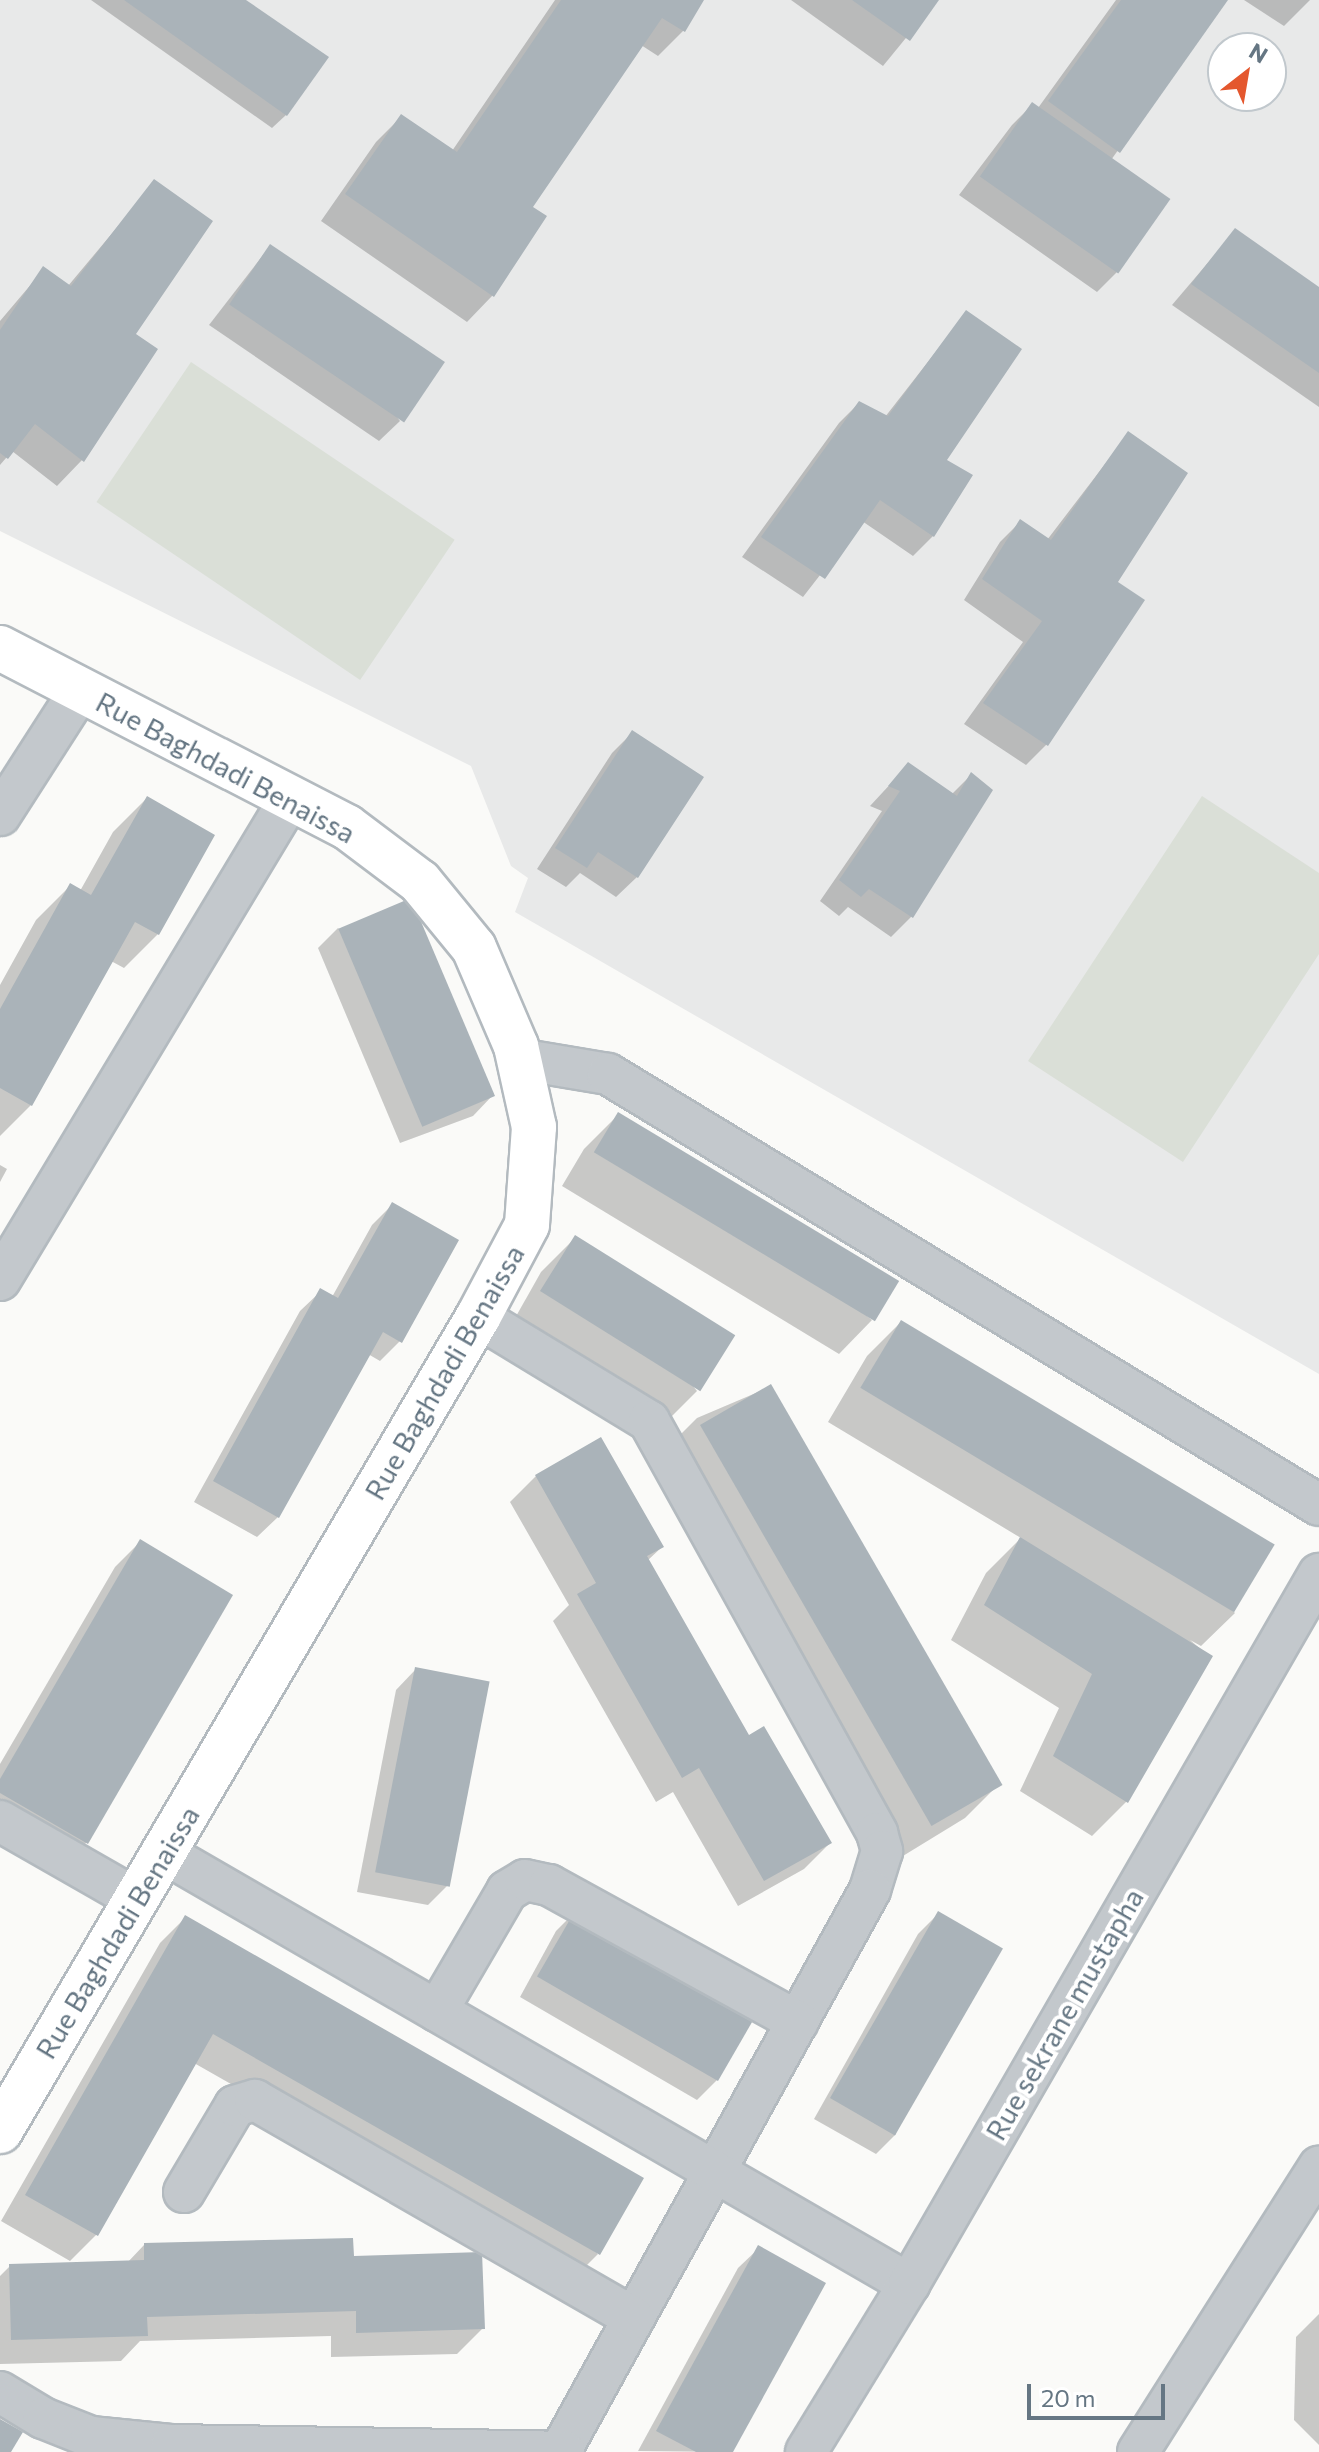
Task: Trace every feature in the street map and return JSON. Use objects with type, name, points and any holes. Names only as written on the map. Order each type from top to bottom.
[{"type":"street","name":"Rue Baghdadi Benaissa","points":[[0,648],[347,827],[420,882],[474,948],[519,1059],[534,1127],[527,1225],[478,1317],[0,2131]]},
{"type":"street","points":[[0,815],[81,689]]},
{"type":"street","points":[[0,1280],[291,797]]},
{"type":"street","points":[[519,1059],[608,1074],[1319,1505]]},
{"type":"street","points":[[0,2392],[43,2418],[91,2437],[171,2445],[563,2451],[880,1870],[877,1833],[649,1421],[478,1317]]},
{"type":"street","name":"Rue sekrane mustapha","points":[[806,2452],[909,2284],[1319,1574]]},
{"type":"street","points":[[0,1821],[136,1899]]},
{"type":"street","points":[[164,1853],[909,2284]]},
{"type":"street","points":[[437,2011],[507,1891],[535,1880],[798,2022]]},
{"type":"street","points":[[184,2192],[235,2106],[255,2100],[634,2318]]},
{"type":"street","points":[[1138,2452],[1309,2203],[1319,2167]]},
{"type":"shaded area","points":[[0,0],[1319,0],[1319,1374],[515,912],[528,878],[511,866],[471,766],[0,531]]},
{"type":"shaded area","points":[[191,362],[455,540],[360,680],[96,502]]},
{"type":"shaded area","points":[[1202,796],[1319,873],[1319,954],[1183,1162],[1028,1061]]},
{"type":"building","points":[[124,0],[246,0],[329,57],[287,116]]},
{"type":"building","points":[[561,0],[704,0],[685,32],[662,18],[533,207],[547,216],[494,297],[345,194],[401,114],[457,152]]},
{"type":"building","points":[[852,0],[939,0],[910,41]]},
{"type":"building","points":[[1121,0],[1228,0],[1120,153],[1048,101]]},
{"type":"building","points":[[1032,102],[1170,199],[1118,273],[980,177]]},
{"type":"building","points":[[154,179],[213,221],[136,334],[158,349],[84,462],[35,424],[8,459],[0,453],[0,330],[43,266],[71,286]]},
{"type":"building","points":[[1235,228],[1319,287],[1319,373],[1191,284]]},
{"type":"building","points":[[270,244],[445,362],[404,423],[229,305]]},
{"type":"building","points":[[966,310],[1022,349],[947,460],[973,475],[934,537],[880,500],[825,579],[761,537],[859,401],[888,416]]},
{"type":"building","points":[[1128,431],[1188,473],[1118,582],[1145,600],[1048,746],[983,703],[1042,621],[982,579],[1020,519],[1051,540]]},
{"type":"building","points":[[632,730],[704,777],[638,878],[598,852],[587,868],[555,848]]},
{"type":"building","points":[[908,762],[957,796],[971,772],[993,790],[913,918],[869,889],[861,897],[839,880],[900,791],[888,786]]},
{"type":"building","points":[[147,796],[215,835],[159,935],[135,922],[32,1106],[0,1088],[0,1009],[70,883],[91,895]]},
{"type":"building","points":[[411,898],[495,1096],[422,1127],[338,929]]},
{"type":"building","points":[[618,1112],[899,1281],[875,1321],[594,1152]]},
{"type":"building","points":[[392,1202],[459,1240],[402,1343],[383,1332],[279,1518],[213,1481],[320,1288],[338,1298]]},
{"type":"building","points":[[575,1235],[735,1335],[700,1391],[540,1291]]},
{"type":"building","points":[[901,1320],[1275,1545],[1234,1612],[860,1388]]},
{"type":"building","points":[[771,1384],[1002,1785],[931,1826],[700,1425]]},
{"type":"building","points":[[601,1437],[664,1547],[647,1556],[749,1735],[764,1726],[832,1843],[764,1881],[699,1768],[682,1778],[577,1594],[596,1583],[535,1475]]},
{"type":"building","points":[[1020,1537],[1213,1656],[1128,1803],[1053,1756],[1092,1674],[984,1605]]},
{"type":"building","points":[[140,1539],[233,1595],[88,1844],[0,1793],[0,1779]]},
{"type":"building","points":[[415,1667],[490,1682],[450,1887],[375,1872]]},
{"type":"building","points":[[576,1909],[757,2014],[718,2081],[537,1977]]},
{"type":"building","points":[[938,1911],[1003,1948],[895,2136],[830,2098]]},
{"type":"building","points":[[185,1915],[644,2178],[600,2255],[213,2034],[98,2236],[25,2195]]},
{"type":"building","points":[[353,2238],[354,2256],[482,2252],[485,2329],[356,2333],[356,2311],[147,2317],[148,2336],[11,2340],[9,2264],[144,2260],[144,2243]]},
{"type":"building","points":[[758,2245],[826,2283],[733,2452],[696,2452],[656,2431]]},
{"type":"building","points":[[0,2419],[23,2432],[11,2452],[0,2452]]}]
